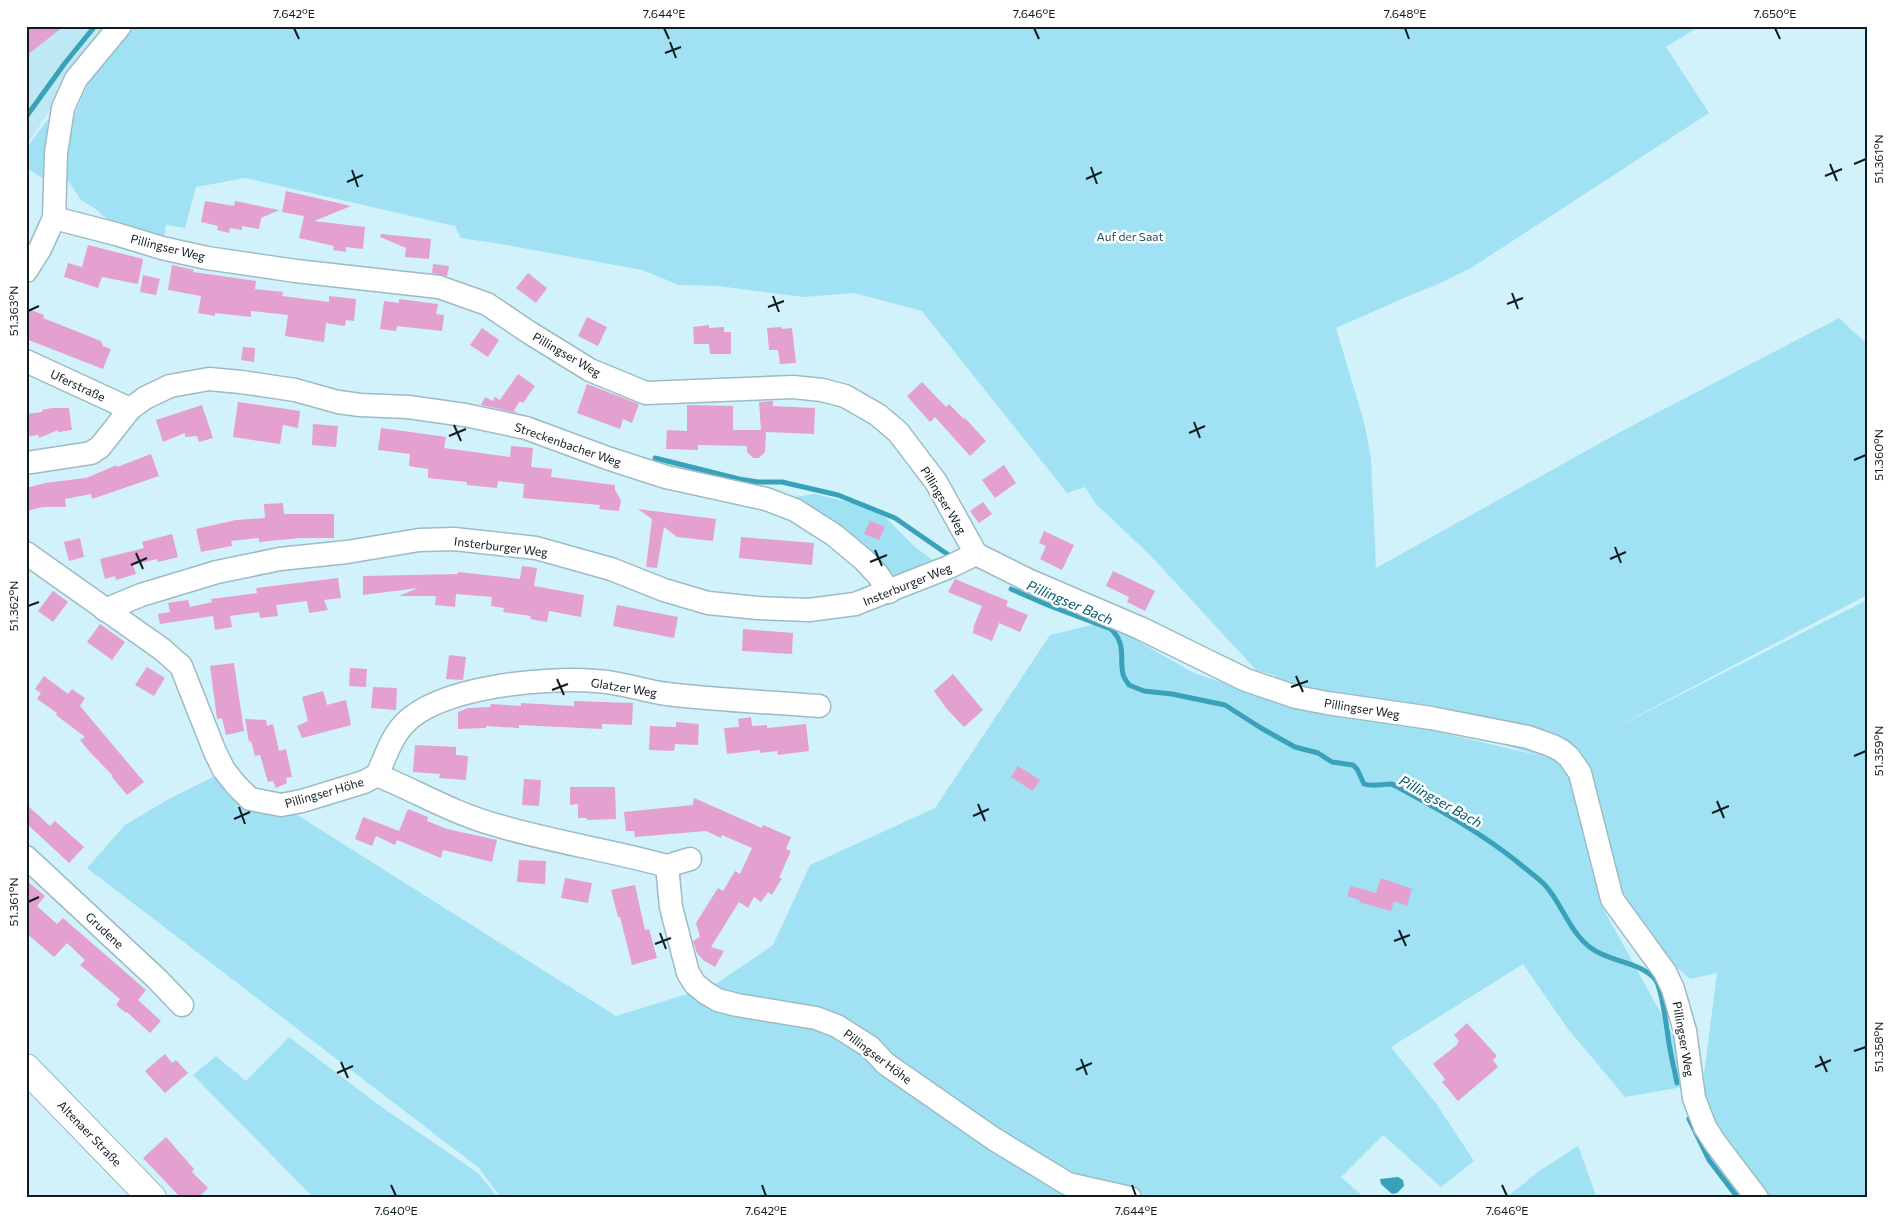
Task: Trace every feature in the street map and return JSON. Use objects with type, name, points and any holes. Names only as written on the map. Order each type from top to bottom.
[{"type":"main road","name":"Altenaer Straße","points":[[26,1068],[152,1198]]},
{"type":"street","points":[[26,271],[40,250],[54,218],[56,153],[63,108],[76,79],[120,26]]},
{"type":"street","name":"Pillingser Weg","points":[[54,218],[162,248],[207,258],[296,271],[438,287],[487,304],[590,370],[646,393],[793,388],[822,390],[844,396],[878,415],[898,432],[936,482],[976,554],[1028,580],[1140,628],[1246,680],[1296,696],[1328,703],[1431,718],[1520,736],[1545,742],[1562,751],[1576,765],[1583,781],[1612,899],[1665,972],[1673,989],[1685,1031],[1694,1098],[1705,1127],[1757,1198]]},
{"type":"street","name":"Uferstraße","points":[[26,361],[130,409]]},
{"type":"street","name":"Streckenbacher Weg","points":[[130,409],[145,398],[170,386],[209,379],[295,390],[338,402],[408,407],[465,415],[526,428],[610,459],[666,477],[766,500],[794,510],[834,535],[864,560],[878,575],[889,592]]},
{"type":"street","points":[[26,463],[91,453],[100,447],[130,409]]},
{"type":"street","name":"Insterburger Weg","points":[[105,610],[141,595],[226,570],[280,559],[347,552],[419,540],[445,539],[536,548],[611,570],[664,590],[716,604],[810,610],[855,604],[889,592],[976,554]]},
{"type":"street","name":"Pillingser Höhe","points":[[26,553],[163,650],[181,666],[224,770],[250,799],[281,805],[364,782],[377,774],[494,825],[558,841],[624,854],[667,866],[672,908],[688,973],[706,993],[718,1000],[816,1018],[837,1026],[870,1047],[886,1064],[994,1139],[1068,1184],[1130,1198]]},
{"type":"street","name":"Glatzer Weg","points":[[377,774],[398,732],[404,724],[421,711],[439,702],[478,690],[533,681],[597,681],[666,694],[819,706]]},
{"type":"street","name":"Grudene","points":[[26,857],[182,1004]]},
{"type":"street","points":[[667,866],[690,859]]},
{"type":"shaded area","points":[[26,26],[116,26],[66,84],[26,147]]},
{"type":"shaded area","points":[[1398,1177],[1403,1180],[1404,1186],[1397,1193],[1392,1194],[1381,1184],[1380,1179]]},
{"type":"green space","name":"Auf der Saat","points":[[136,26],[1700,26],[1666,47],[1709,113],[1471,268],[1336,328],[1364,422],[1371,458],[1376,568],[1620,432],[1839,318],[1867,344],[1867,595],[1605,733],[1867,600],[1867,1198],[1736,1198],[1698,1121],[1717,973],[1690,979],[1599,901],[1700,1084],[1625,1097],[1568,1029],[1523,964],[1391,1047],[1435,1102],[1474,1161],[1441,1187],[1383,1135],[1341,1177],[1365,1198],[501,1198],[479,1168],[87,868],[125,825],[167,800],[215,776],[232,796],[248,808],[268,814],[294,813],[616,1016],[713,986],[773,945],[810,865],[935,808],[1050,635],[1104,622],[1194,673],[1299,708],[1430,730],[1541,756],[1329,692],[1301,689],[1279,680],[1276,676],[1256,670],[1150,555],[1095,503],[1085,487],[1067,493],[922,311],[854,293],[804,297],[718,286],[679,285],[642,270],[461,238],[455,226],[245,178],[196,187],[185,228],[166,225],[164,238],[114,225],[93,207],[81,200],[65,176],[64,140],[88,83]]},
{"type":"green space","points":[[48,119],[47,144],[51,183],[26,168],[26,149]]},
{"type":"green space","points":[[815,494],[856,504],[885,517],[915,547],[941,566],[903,579],[886,572],[789,498]]},
{"type":"green space","points":[[289,1037],[383,1108],[478,1173],[498,1198],[314,1198],[193,1075],[216,1056],[246,1081]]},
{"type":"green space","points":[[1578,1146],[1597,1198],[1506,1198],[1539,1171]]},
{"type":"building","points":[[26,26],[64,26],[26,56]]},
{"type":"building","points":[[286,191],[351,206],[314,221],[365,227],[363,249],[346,247],[346,252],[333,250],[334,246],[299,238],[304,216],[282,212]]},
{"type":"building","points":[[205,201],[234,206],[235,201],[279,210],[261,218],[259,229],[242,226],[242,230],[230,228],[229,233],[217,230],[218,226],[201,222]]},
{"type":"building","points":[[381,234],[431,239],[429,259],[405,257],[406,248],[380,237]]},
{"type":"building","points":[[88,245],[143,259],[138,284],[102,277],[98,288],[64,277],[68,263],[82,267]]},
{"type":"building","points":[[433,264],[449,266],[447,276],[432,273]]},
{"type":"building","points":[[172,265],[194,270],[193,272],[256,281],[255,289],[283,292],[282,296],[329,302],[329,296],[356,299],[354,321],[346,320],[345,326],[326,323],[324,342],[285,336],[288,315],[251,311],[251,317],[215,313],[215,316],[198,313],[201,296],[168,290]]},
{"type":"building","points":[[528,273],[547,288],[536,303],[516,288]]},
{"type":"building","points":[[143,275],[160,279],[156,295],[140,292]]},
{"type":"building","points":[[399,299],[438,304],[436,314],[444,315],[442,331],[397,326],[396,331],[380,329],[384,301],[399,303]]},
{"type":"building","points":[[26,308],[44,315],[43,318],[101,341],[103,346],[111,349],[103,369],[26,339]]},
{"type":"building","points":[[587,317],[607,327],[598,346],[578,336]]},
{"type":"building","points":[[709,325],[709,328],[724,327],[724,332],[731,332],[731,354],[710,354],[709,344],[694,344],[693,327]]},
{"type":"building","points":[[781,327],[782,329],[792,328],[796,363],[780,364],[778,350],[769,350],[767,328]]},
{"type":"building","points":[[482,328],[499,340],[488,357],[470,345]]},
{"type":"building","points":[[243,347],[255,348],[254,362],[241,360]]},
{"type":"building","points":[[518,374],[535,386],[523,403],[520,401],[514,410],[517,413],[481,405],[485,397],[493,401],[495,397],[500,400]]},
{"type":"building","points":[[922,382],[946,407],[949,404],[965,418],[986,441],[970,456],[935,417],[930,422],[907,396]]},
{"type":"building","points":[[587,384],[639,404],[632,423],[623,419],[620,429],[577,413]]},
{"type":"building","points":[[773,401],[773,406],[815,408],[814,434],[766,432],[765,452],[759,458],[753,458],[747,452],[747,446],[698,445],[698,450],[666,449],[667,430],[687,431],[687,405],[733,406],[733,430],[761,430],[759,402]]},
{"type":"building","points":[[238,402],[300,411],[298,428],[283,425],[280,444],[233,437]]},
{"type":"building","points":[[202,405],[213,438],[199,442],[197,436],[185,437],[185,433],[163,442],[156,420]]},
{"type":"building","points":[[69,408],[72,430],[58,432],[58,430],[39,438],[38,435],[26,437],[26,414],[42,412],[42,410]]},
{"type":"building","points":[[313,424],[338,426],[336,447],[312,445]]},
{"type":"building","points":[[381,428],[446,437],[444,448],[510,457],[511,446],[533,448],[531,467],[552,469],[551,477],[615,485],[615,490],[621,500],[619,511],[599,509],[600,505],[523,498],[524,484],[498,481],[497,488],[467,485],[467,482],[428,478],[428,469],[409,466],[410,454],[378,450]]},
{"type":"building","points":[[151,454],[159,476],[92,499],[91,494],[65,499],[66,507],[43,507],[26,511],[26,488],[45,483],[86,478]]},
{"type":"building","points":[[1004,465],[1016,483],[995,498],[982,480]]},
{"type":"building","points":[[983,502],[992,514],[979,523],[970,511]]},
{"type":"building","points":[[283,503],[284,514],[334,514],[334,538],[300,538],[259,542],[259,538],[231,541],[232,546],[201,552],[196,529],[236,520],[265,518],[264,504]]},
{"type":"building","points":[[638,509],[716,519],[713,541],[677,537],[664,527],[657,568],[646,567],[652,519]]},
{"type":"building","points":[[870,521],[885,527],[879,540],[864,534]]},
{"type":"building","points":[[1044,531],[1074,545],[1062,570],[1040,559],[1046,546],[1039,543]]},
{"type":"building","points":[[172,534],[178,557],[158,562],[157,559],[133,565],[136,574],[116,580],[115,576],[105,579],[100,559],[144,548],[142,542]]},
{"type":"building","points":[[741,537],[814,543],[812,565],[739,558]]},
{"type":"building","points":[[80,538],[84,557],[69,561],[64,542]]},
{"type":"building","points":[[522,566],[537,568],[534,586],[584,595],[581,617],[549,611],[547,622],[530,619],[531,616],[503,612],[504,608],[491,606],[492,597],[456,594],[455,607],[435,605],[436,596],[399,596],[418,588],[363,595],[363,576],[458,574],[458,572],[520,579]]},
{"type":"building","points":[[1113,571],[1155,591],[1145,611],[1127,602],[1129,597],[1106,586]]},
{"type":"building","points":[[338,578],[341,598],[324,600],[328,610],[309,613],[307,601],[276,605],[278,616],[260,618],[259,612],[230,616],[232,627],[215,630],[213,616],[160,624],[158,614],[170,612],[168,603],[188,600],[190,607],[212,602],[211,599],[257,593],[256,588]]},
{"type":"building","points":[[955,579],[1008,601],[1006,606],[1028,615],[1020,632],[999,623],[992,641],[973,633],[973,628],[982,606],[948,592]]},
{"type":"building","points":[[53,591],[68,602],[53,622],[38,611]]},
{"type":"building","points":[[617,605],[678,617],[674,638],[613,626]]},
{"type":"building","points":[[100,624],[125,642],[112,660],[87,642]]},
{"type":"building","points":[[743,629],[793,633],[792,654],[742,651]]},
{"type":"building","points":[[449,655],[466,657],[463,680],[446,679]]},
{"type":"building","points":[[234,663],[244,731],[226,735],[222,718],[217,719],[210,666]]},
{"type":"building","points":[[147,667],[165,678],[154,696],[135,685]]},
{"type":"building","points":[[350,668],[367,669],[366,687],[349,686]]},
{"type":"building","points":[[953,674],[983,710],[964,727],[946,708],[934,691]]},
{"type":"building","points":[[44,676],[68,694],[72,689],[85,698],[80,706],[144,782],[127,795],[113,776],[80,740],[85,737],[37,699],[41,693],[35,689]]},
{"type":"building","points":[[373,687],[397,688],[396,710],[371,708]]},
{"type":"building","points":[[323,691],[327,705],[346,700],[351,725],[302,738],[297,726],[308,721],[302,697]]},
{"type":"building","points":[[574,701],[633,703],[632,725],[602,724],[602,729],[519,725],[519,728],[486,726],[486,728],[458,729],[458,712],[468,708],[490,707],[491,704],[521,706],[521,703],[574,706]]},
{"type":"building","points":[[751,717],[752,726],[767,725],[767,728],[806,724],[809,751],[778,755],[777,751],[760,753],[760,750],[727,754],[724,728],[739,727],[738,719]]},
{"type":"building","points":[[245,719],[266,720],[267,726],[273,724],[279,751],[286,749],[292,777],[286,778],[287,783],[276,788],[273,781],[268,782],[260,755],[255,756],[251,741],[249,742]]},
{"type":"building","points":[[676,722],[699,724],[698,745],[675,744],[674,751],[649,750],[650,726],[676,727]]},
{"type":"building","points":[[415,745],[456,747],[456,755],[468,756],[466,780],[439,778],[440,774],[413,772]]},
{"type":"building","points":[[1018,766],[1040,780],[1033,791],[1011,777]]},
{"type":"building","points":[[524,779],[541,780],[539,806],[522,805]]},
{"type":"building","points":[[570,787],[615,787],[616,819],[587,820],[587,818],[578,818],[578,804],[570,805]]},
{"type":"building","points":[[694,798],[762,828],[763,825],[791,837],[786,849],[791,851],[779,878],[782,878],[772,895],[768,892],[761,902],[754,897],[748,908],[739,902],[711,947],[724,951],[715,967],[703,960],[697,953],[693,941],[700,937],[696,923],[718,888],[723,891],[735,871],[740,874],[752,848],[722,835],[721,838],[706,831],[635,837],[634,831],[626,831],[624,812],[693,805]]},
{"type":"building","points":[[26,804],[50,826],[55,821],[84,847],[69,863],[26,823]]},
{"type":"building","points":[[408,809],[428,817],[427,821],[447,829],[497,840],[492,862],[443,850],[441,858],[397,840],[395,845],[376,836],[372,846],[355,839],[363,817],[399,831]]},
{"type":"building","points":[[519,860],[546,861],[545,884],[517,882]]},
{"type":"building","points":[[565,878],[592,883],[588,903],[561,898]]},
{"type":"building","points":[[1381,878],[1412,889],[1407,906],[1394,901],[1391,911],[1359,902],[1360,900],[1347,896],[1351,886],[1376,893]]},
{"type":"building","points":[[26,880],[45,896],[37,906],[57,924],[63,918],[146,990],[138,1000],[161,1021],[150,1033],[127,1012],[116,1005],[120,999],[80,965],[85,960],[67,943],[54,957],[26,933]]},
{"type":"building","points":[[635,885],[645,930],[649,929],[657,958],[632,965],[611,890]]},
{"type":"building","points":[[1467,1023],[1497,1056],[1493,1060],[1498,1067],[1458,1101],[1442,1082],[1445,1079],[1433,1064],[1458,1044],[1459,1041],[1454,1035]]},
{"type":"building","points":[[165,1054],[172,1063],[176,1060],[188,1073],[165,1093],[145,1071]]},
{"type":"building","points":[[166,1137],[194,1169],[192,1172],[208,1188],[198,1198],[181,1198],[143,1158]]},
{"type":"waterway","points":[[26,117],[65,63],[95,26]]},
{"type":"waterway","name":"Pillingser Bach","points":[[655,458],[739,479],[758,482],[782,482],[838,495],[895,518],[950,556]]},
{"type":"waterway","name":"Pillingser Bach","points":[[1011,589],[1111,629],[1121,646],[1123,674],[1129,685],[1144,691],[1172,694],[1225,705],[1295,747],[1318,753],[1332,762],[1353,765],[1364,784],[1392,784],[1458,821],[1505,852],[1544,884],[1571,926],[1591,948],[1598,953],[1641,969],[1655,979],[1662,1001],[1677,1083]]},
{"type":"waterway","name":"Pillingser Bach","points":[[1689,1119],[1709,1160],[1738,1198]]}]
